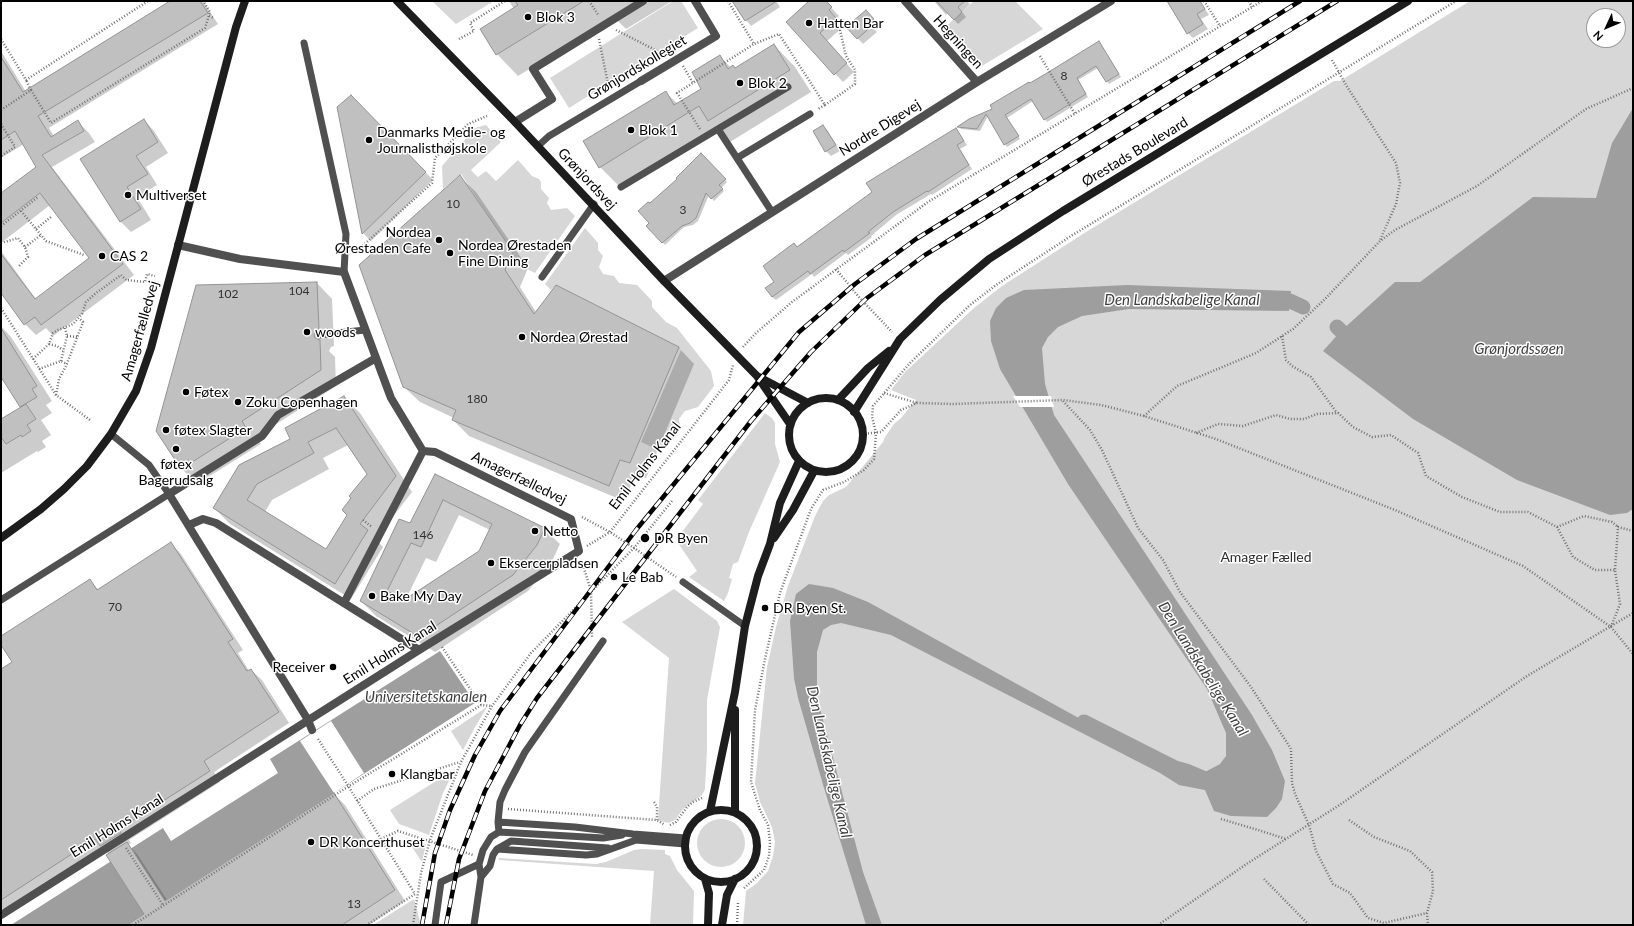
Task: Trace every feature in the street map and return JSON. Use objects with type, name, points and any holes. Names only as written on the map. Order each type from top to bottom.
[{"type":"street","name":"Amagerfælledvej","points":[[1,538],[41,509],[87,466],[111,434],[136,391],[151,348],[236,27],[245,1]]},
{"type":"street","name":"Grønjordsvej","points":[[397,1],[594,204],[664,280],[757,376],[790,424]]},
{"type":"street","points":[[514,122],[552,99],[533,69],[644,1]]},
{"type":"street","name":"Grønjordskollegiet","points":[[642,81],[716,36],[695,1]]},
{"type":"street","name":"Hegningen","points":[[905,1],[977,82]]},
{"type":"street","name":"Nordre Digevej","points":[[664,280],[977,82],[1111,1]]},
{"type":"street","name":"Ørestads Boulevard","points":[[854,412],[879,373],[892,349],[900,339],[940,300],[989,260],[1064,211],[1408,1]]},
{"type":"street","points":[[178,245],[240,259],[344,272],[391,398],[423,451],[344,603]]},
{"type":"street","name":"Ørestads Boulevard","points":[[838,400],[868,368],[892,349]]},
{"type":"street","points":[[312,730],[308,720],[169,494],[262,436],[278,415],[376,358]]},
{"type":"street","name":"Grønjordsvej","points":[[757,376],[808,403]]},
{"type":"street","points":[[828,398],[838,400],[847,405],[859,420],[862,434],[861,448],[850,463],[842,469],[833,472],[814,471],[799,461],[793,453],[789,444],[788,434],[790,424],[794,415],[808,403],[817,399],[828,398]]},
{"type":"street","name":"Amagerfælledvej","points":[[423,451],[435,452],[571,519],[579,551]]},
{"type":"street","points":[[710,811],[735,692],[745,626],[758,576],[770,544],[780,503],[799,461]]},
{"type":"street","points":[[770,544],[793,510],[814,471]]},
{"type":"street","points":[[189,525],[203,519],[216,523],[419,650]]},
{"type":"street","name":"Emil Holms Kanal","points":[[1,915],[419,650],[579,551]]},
{"type":"street","points":[[735,692],[735,811]]},
{"type":"street","points":[[723,809],[735,811],[746,818],[753,828],[757,839],[758,852],[754,863],[746,873],[735,880],[715,882],[705,879],[696,872],[690,864],[686,854],[685,841],[692,823],[700,815],[710,811],[723,809]]},
{"type":"street","points":[[705,879],[709,893],[708,925]]},
{"type":"street","points":[[722,925],[727,895],[735,880]]},
{"type":"lane","points":[[304,43],[346,234],[344,272]]},
{"type":"lane","name":"Grønjordskollegiet","points":[[538,146],[549,136],[642,81]]},
{"type":"lane","points":[[621,187],[788,87]]},
{"type":"lane","points":[[737,158],[810,114]]},
{"type":"lane","points":[[718,129],[772,212]]},
{"type":"lane","points":[[542,277],[594,204]]},
{"type":"lane","points":[[320,335],[365,330]]},
{"type":"lane","points":[[1,600],[169,494],[149,465],[111,434]]},
{"type":"lane","points":[[683,582],[745,626]]},
{"type":"lane","points":[[499,832],[498,822],[500,802],[524,752],[603,641]]},
{"type":"lane","points":[[498,822],[575,827],[685,841]]},
{"type":"lane","points":[[474,925],[480,877],[479,864],[483,850],[491,837],[499,832],[603,838],[632,834]]},
{"type":"lane","points":[[480,877],[490,866],[493,854],[497,849],[511,841],[611,848],[636,840],[685,841]]},
{"type":"lane","points":[[435,925],[441,882],[479,864]]},
{"type":"path","points":[[26,80],[148,1]]},
{"type":"path","points":[[1,39],[51,123],[205,28],[210,12],[203,1]]},
{"type":"path","points":[[459,39],[474,31],[470,23],[505,1]]},
{"type":"path","points":[[589,1],[605,25],[677,60],[694,83]]},
{"type":"path","points":[[728,1],[754,44]]},
{"type":"path","points":[[1204,1],[1220,26]]},
{"type":"path","points":[[1249,1],[1252,7]]},
{"type":"path","points":[[736,355],[756,333],[792,302],[928,202],[1262,1]]},
{"type":"path","points":[[740,892],[764,870],[769,856],[770,842],[768,825],[760,810],[751,782],[755,710],[780,593],[811,509],[823,490],[844,482],[864,470],[874,459],[876,433],[872,417],[873,406],[910,363],[970,306],[996,285],[1071,236],[1456,1]]},
{"type":"path","points":[[209,16],[214,18]]},
{"type":"path","points":[[810,114],[855,84],[855,70],[846,56],[840,26]]},
{"type":"path","points":[[597,30],[611,100]]},
{"type":"path","points":[[704,137],[677,93],[754,44],[779,34],[825,105]]},
{"type":"path","points":[[1034,47],[1075,114]]},
{"type":"path","points":[[1326,51],[1396,163],[1400,183],[1396,204],[1380,241]]},
{"type":"path","points":[[1144,416],[1177,386],[1256,353],[1294,329],[1325,299],[1380,241],[1395,230],[1477,186],[1586,109],[1633,88]]},
{"type":"path","points":[[1,110],[31,90]]},
{"type":"path","points":[[344,256],[354,254],[432,183],[435,158],[468,124],[487,116]]},
{"type":"path","points":[[1,124],[15,147],[1,156]]},
{"type":"path","points":[[1,226],[38,197]]},
{"type":"path","points":[[21,211],[46,241],[84,255]]},
{"type":"path","points":[[36,229],[51,217]]},
{"type":"path","points":[[26,247],[41,235]]},
{"type":"path","points":[[1,243],[18,238],[26,247],[28,258],[18,267]]},
{"type":"path","points":[[836,269],[858,296],[900,339]]},
{"type":"path","points":[[33,359],[49,344],[53,334],[58,330],[73,324],[79,318],[86,302],[121,275],[126,280],[145,282],[147,274],[155,276]]},
{"type":"path","points":[[1,308],[56,395],[90,420]]},
{"type":"path","points":[[56,395],[59,380],[67,364],[83,322],[79,318]]},
{"type":"path","points":[[61,361],[67,336],[65,328]]},
{"type":"path","points":[[67,336],[78,337]]},
{"type":"path","points":[[1282,336],[1286,360],[1292,366],[1311,377],[1338,413],[1353,427],[1372,437],[1391,435],[1418,453],[1426,476],[1462,497],[1500,512],[1528,512],[1557,527],[1573,557],[1595,570],[1615,570]]},
{"type":"path","points":[[49,344],[57,346],[63,350]]},
{"type":"path","name":"Emil Holms Kanal","points":[[579,551],[610,532],[729,380],[736,355]]},
{"type":"path","points":[[39,369],[61,361],[67,364]]},
{"type":"path","points":[[884,393],[917,403],[1063,400],[1101,405],[1144,416],[1216,439],[1395,510],[1523,566],[1611,627],[1633,654]]},
{"type":"path","points":[[1063,400],[1090,430],[1102,450],[1138,528],[1163,560],[1180,592],[1252,687],[1291,749],[1292,783],[1295,794],[1309,825],[1316,851],[1333,884],[1350,893],[1368,918],[1384,923],[1427,913]]},
{"type":"path","points":[[862,434],[881,432],[901,410],[917,403]]},
{"type":"path","points":[[1196,433],[1218,424],[1243,426],[1276,415],[1290,419],[1304,419],[1317,414],[1338,413]]},
{"type":"path","points":[[413,925],[416,896],[430,840],[461,762],[492,706],[531,652],[634,548],[672,501]]},
{"type":"path","points":[[1557,527],[1584,516],[1612,522],[1618,527],[1633,531]]},
{"type":"path","points":[[1611,627],[1620,604],[1615,570],[1618,527]]},
{"type":"path","points":[[610,532],[683,582]]},
{"type":"path","points":[[579,551],[591,591],[592,641],[603,641]]},
{"type":"path","points":[[1158,925],[1338,806],[1526,676],[1633,613]]},
{"type":"path","points":[[437,639],[481,705]]},
{"type":"path","points":[[133,925],[349,786],[481,705],[492,706]]},
{"type":"path","points":[[312,730],[349,786],[416,896]]},
{"type":"path","points":[[357,801],[374,789],[461,762]]},
{"type":"path","points":[[499,809],[656,820],[664,825],[674,824],[687,807],[705,796]]},
{"type":"path","points":[[654,802],[657,807],[656,820]]},
{"type":"path","points":[[1221,820],[1286,839]]},
{"type":"path","points":[[1349,820],[1374,837],[1410,851],[1432,872],[1433,891],[1427,913],[1428,925]]},
{"type":"path","points":[[381,839],[398,831],[474,855],[479,864]]},
{"type":"path","points":[[127,849],[163,905]]},
{"type":"path","points":[[1264,879],[1309,925]]},
{"type":"path","points":[[367,925],[416,896]]},
{"type":"path","points":[[737,925],[739,896]]},
{"type":"green space","points":[[432,1],[494,1],[456,24]]},
{"type":"green space","points":[[673,1],[681,1],[698,28],[569,108],[550,78]]},
{"type":"green space","points":[[974,1],[1015,1],[1043,29],[977,69],[943,29]]},
{"type":"green space","name":"Amager Fælled","points":[[1470,1],[1633,1],[1633,925],[743,925],[746,891],[757,883],[768,871],[773,856],[775,842],[772,827],[760,802],[755,783],[767,667],[776,627],[788,586],[815,516],[823,501],[829,495],[846,487],[883,442],[894,424],[916,400],[891,390],[905,372],[974,308],[1002,286],[1086,232],[1334,81],[1340,81]]},
{"type":"green space","points":[[486,125],[501,142],[471,170],[478,177],[486,171],[496,181],[518,160],[532,176],[539,179],[541,182],[541,189],[549,198],[547,203],[551,210],[567,208],[575,216],[535,273],[512,262],[514,255],[461,174],[443,189],[442,166],[475,128]]},
{"type":"green space","points":[[585,228],[598,243],[598,250],[603,256],[599,267],[603,274],[614,276],[619,283],[637,285],[652,301],[652,307],[666,322],[677,328],[711,371],[714,386],[698,407],[685,411],[679,419],[680,426],[666,448],[652,447],[641,442],[681,350],[555,286],[551,290],[545,284]]},
{"type":"green space","points":[[765,413],[772,418],[775,423],[775,444],[780,462],[749,532],[738,562],[733,564],[729,578],[732,579],[724,601],[689,577],[697,571],[676,540],[703,504],[698,500]]},
{"type":"green space","points":[[674,589],[717,621],[720,627],[707,700],[705,789],[702,795],[683,809],[675,820],[668,823],[658,820],[669,658],[622,622]]},
{"type":"green space","points":[[487,707],[474,729],[463,750],[451,731]]},
{"type":"green space","points":[[455,769],[443,793],[429,835],[399,824],[390,810]]},
{"type":"green space","points":[[716,819],[726,819],[735,823],[741,829],[745,838],[745,848],[741,857],[735,863],[726,867],[716,867],[707,863],[701,857],[697,848],[697,838],[701,829],[707,823]]},
{"type":"green space","points":[[406,838],[426,844],[422,862]]},
{"type":"green space","points":[[634,850],[665,850],[665,854],[670,856],[677,870],[694,891],[693,925],[650,925],[654,871],[499,860],[499,858],[596,864],[606,862]]},
{"type":"green space","points":[[414,899],[421,925],[373,925]]},
{"type":"water","name":"Grønjordssøen","points":[[1633,108],[1633,509],[1627,513],[1610,515],[1517,480],[1413,419],[1323,351],[1341,331],[1395,282],[1420,282],[1533,197],[1596,198],[1612,143]]},
{"type":"water","points":[[1127,285],[1291,291],[1289,311],[1129,309],[1082,316],[1058,327],[1048,337],[1042,348],[1045,384],[1054,415],[1252,715],[1272,750],[1285,781],[1282,799],[1267,817],[1231,816],[1214,811],[1205,790],[1179,785],[1160,773],[891,635],[841,623],[831,625],[823,630],[817,652],[817,697],[863,872],[882,925],[866,925],[824,788],[798,698],[794,678],[790,621],[796,594],[809,584],[833,588],[868,602],[1126,744],[1175,768],[1186,771],[1205,772],[1220,764],[1226,756],[1226,733],[1207,689],[1068,484],[1000,369],[991,341],[990,321],[996,308],[1006,298],[1024,290]]},
{"type":"water","name":"Universitetskanalen","points":[[440,651],[475,703],[127,925],[11,925],[163,828],[171,841],[278,773],[270,759]]},
{"type":"pier","points":[[1013,396],[1051,396],[1054,407],[1020,407]]},
{"type":"pier","points":[[331,721],[364,773],[334,793],[300,741]]},
{"type":"building","points":[[170,1],[200,1],[208,13],[38,116],[51,137],[78,120],[84,131],[42,155],[123,264],[41,325],[35,317],[24,325],[1,293],[1,254],[35,299],[89,258],[40,193],[1,223],[1,193],[36,167],[15,131],[1,140],[1,57],[23,92]]},
{"type":"building","name":"Blok 3","points":[[515,1],[584,1],[496,55],[480,29],[518,5]]},
{"type":"building","points":[[732,1],[777,1],[745,21]]},
{"type":"building","points":[[809,1],[826,1],[832,7],[829,10],[836,18],[820,33],[847,63],[834,75],[786,22]]},
{"type":"building","points":[[936,1],[965,1],[958,7],[962,12],[954,20]]},
{"type":"building","points":[[1167,1],[1200,1],[1205,9],[1197,14],[1203,24],[1187,34]]},
{"type":"building","points":[[866,10],[874,19],[869,23],[872,26],[857,39],[846,27]]},
{"type":"building","points":[[1099,41],[1119,74],[1106,82],[1096,66],[1077,78],[1086,94],[1044,120],[1031,99],[1005,115],[1019,136],[1004,145],[986,114],[977,129],[957,127],[969,119],[992,109],[990,105],[1029,82],[1030,83]]},
{"type":"building","points":[[774,44],[790,70],[708,121],[699,106],[599,168],[583,141],[666,91],[674,105],[701,89],[692,72],[720,55],[728,69],[733,65],[735,68]]},
{"type":"building","name":"Danmarks Medie- og Journalisthøjskole","points":[[351,95],[426,172],[362,234],[337,107]]},
{"type":"building","points":[[144,119],[158,142],[136,156],[148,174],[127,187],[141,209],[120,222],[80,159]]},
{"type":"building","points":[[823,125],[836,145],[825,152],[813,131]]},
{"type":"building","points":[[956,128],[964,141],[957,145],[969,165],[928,192],[927,191],[893,212],[868,232],[870,233],[844,252],[843,250],[810,274],[808,271],[772,297],[765,288],[774,282],[763,266],[794,243],[797,247],[872,192],[866,183]]},
{"type":"building","points":[[701,153],[726,179],[719,185],[723,189],[711,199],[706,193],[696,218],[690,223],[682,226],[662,243],[646,226],[649,223],[638,211],[648,202],[650,203],[677,179],[676,178]]},
{"type":"building","name":"Nordea Ørestad","points":[[460,175],[513,252],[505,270],[534,314],[556,285],[679,347],[630,463],[620,460],[609,486],[452,420],[456,410],[403,387],[359,265]]},
{"type":"building","points":[[317,282],[319,330],[316,331],[314,335],[315,338],[320,340],[321,370],[242,421],[246,428],[181,469],[156,431],[196,285]]},
{"type":"building","points":[[1,328],[37,386],[32,389],[37,397],[20,407],[1,377]]},
{"type":"building","points":[[344,396],[396,476],[360,524],[368,530],[335,584],[213,508],[239,465],[290,439],[285,428]],"holes":[[[336,428],[367,474],[349,496],[351,498],[342,510],[347,515],[326,549],[247,500],[257,484],[314,453],[308,442]]]},
{"type":"building","points":[[26,404],[36,419],[27,425],[31,431],[6,444],[1,437],[1,419]]},
{"type":"building","name":"Eksercerpladsen","points":[[435,474],[545,528],[537,545],[513,575],[419,637],[360,601],[399,519],[410,523]],"holes":[[[443,500],[492,524],[479,551],[404,600],[387,591],[411,543],[421,547]]]},
{"type":"building","points":[[171,542],[233,639],[228,642],[247,671],[251,669],[279,712],[204,761],[210,771],[119,829],[121,833],[100,846],[95,839],[1,900],[1,669],[12,662],[1,645],[1,636],[90,579],[97,590]]},
{"type":"building","name":"DR Koncerthuset","points":[[334,793],[395,890],[342,925],[127,925],[144,914],[106,855],[127,842],[165,901]]},
{"type":"waterway","name":"Den Landskabelige Kanal","points":[[1270,301],[1290,301],[1303,307]]},
{"type":"waterway","name":"Den Landskabelige Kanal","points":[[1337,327],[1341,331]]},
{"type":"waterway","name":"Den Landskabelige Kanal","points":[[1084,722],[1175,768],[1205,779]]},
{"type":"railway","points":[[422,925],[435,853],[450,810],[475,755],[500,711],[636,530],[799,332],[855,284],[916,239],[1300,1]]},
{"type":"railway","points":[[446,925],[459,859],[485,791],[520,725],[537,698],[751,421],[811,352],[867,298],[925,255],[1337,1]]},
{"type":"place","name":"Blok 3","points":[[528,17]]},
{"type":"place","name":"Hatten Bar","points":[[809,23]]},
{"type":"place","name":"Blok 2","points":[[740,83]]},
{"type":"place","name":"Blok 1","points":[[631,130]]},
{"type":"place","name":"Danmarks Medie- og Journalisthøjskole","points":[[369,140]]},
{"type":"place","name":"Multiverset","points":[[128,195]]},
{"type":"place","name":"Nordea Ørestaden Cafe","points":[[439,240]]},
{"type":"place","name":"Nordea Ørestaden Fine Dining","points":[[450,253]]},
{"type":"place","name":"CAS 2","points":[[102,256]]},
{"type":"place","name":"woods","points":[[307,332]]},
{"type":"place","name":"Nordea Ørestad","points":[[522,337]]},
{"type":"place","name":"Føtex","points":[[186,392]]},
{"type":"place","name":"Zoku Copenhagen","points":[[238,402]]},
{"type":"place","name":"føtex Slagter","points":[[166,430]]},
{"type":"place","name":"føtex Bagerudsalg","points":[[176,449]]},
{"type":"place","name":"Netto","points":[[535,531]]},
{"type":"place","name":"DR Byen","points":[[645,538]]},
{"type":"place","name":"Eksercerpladsen","points":[[491,563]]},
{"type":"place","name":"Le Bab","points":[[614,577]]},
{"type":"place","name":"Bake My Day","points":[[372,596]]},
{"type":"place","name":"DR Byen St.","points":[[765,608]]},
{"type":"place","name":"Receiver","points":[[333,667]]},
{"type":"place","name":"Klangbar","points":[[392,774]]},
{"type":"place","name":"DR Koncerthuset","points":[[311,842]]}]
